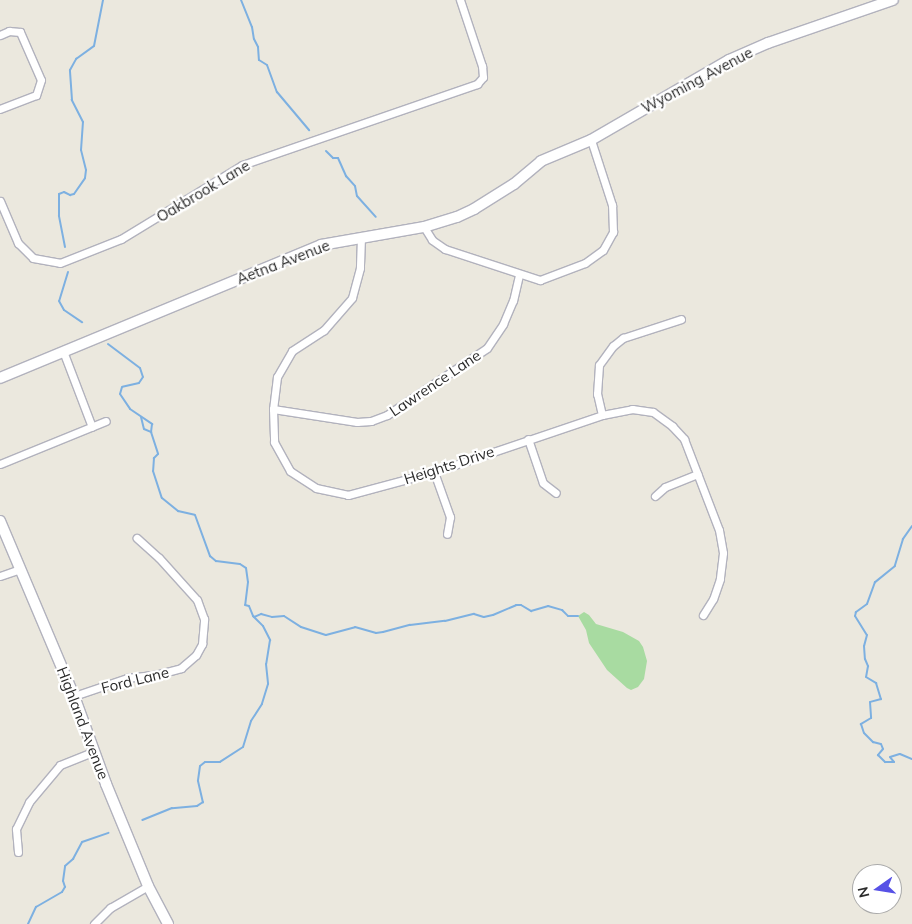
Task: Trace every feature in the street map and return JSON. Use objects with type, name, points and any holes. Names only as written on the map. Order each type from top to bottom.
[{"type":"street","name":"Oakbrook Lane","points":[[0,201],[18,242],[33,258],[60,263],[121,238],[242,165],[477,84],[483,77],[482,66],[460,0]]},
{"type":"street","name":"Wyoming Avenue","points":[[591,140],[729,60],[836,18],[893,0]]},
{"type":"street","points":[[0,35],[9,31],[20,32],[41,80],[36,95],[0,109]]},
{"type":"street","name":"Aetna Avenue","points":[[0,378],[322,245],[424,226],[457,217],[474,209],[514,184],[541,161],[591,140]]},
{"type":"street","points":[[424,226],[432,240],[445,249],[540,280],[585,263],[604,250],[613,232],[612,204],[591,140]]},
{"type":"street","name":"Heights Drive","points":[[361,237],[360,268],[352,298],[324,330],[292,351],[277,377],[273,410],[274,442],[290,471],[316,488],[348,495],[434,472],[602,416],[632,409],[653,412],[672,426],[684,439],[719,530],[723,553],[720,579],[713,599],[704,615]]},
{"type":"street","name":"Lawrence Lane","points":[[273,410],[357,422],[371,421],[387,415],[487,348],[503,324],[513,300],[520,275]]},
{"type":"street","points":[[602,416],[597,394],[599,365],[612,346],[624,338],[681,319]]},
{"type":"street","points":[[63,351],[92,427]]},
{"type":"street","points":[[0,464],[106,421]]},
{"type":"street","points":[[528,440],[543,483],[556,493]]},
{"type":"street","points":[[434,472],[450,517],[447,534]]},
{"type":"street","points":[[655,496],[664,487],[697,474]]},
{"type":"street","name":"Highland Avenue","points":[[0,522],[74,696],[148,886],[168,924]]},
{"type":"street","name":"Ford Lane","points":[[74,696],[127,678],[159,674],[181,668],[196,655],[202,644],[204,619],[197,600],[159,558],[137,538]]},
{"type":"street","points":[[0,576],[20,569]]},
{"type":"street","points":[[18,852],[16,829],[28,802],[60,765],[94,751]]},
{"type":"street","points":[[94,924],[110,908],[148,886]]},
{"type":"green space","points":[[584,612],[596,624],[623,632],[639,641],[647,661],[644,679],[638,687],[631,690],[627,688],[607,670],[589,643],[586,630],[578,616]]},
{"type":"waterway","points":[[65,247],[59,216],[59,194],[64,192],[70,195],[74,194],[85,178],[86,170],[81,150],[83,122],[72,100],[70,70],[76,59],[94,46],[103,0]]},
{"type":"waterway","points":[[241,0],[252,27],[254,39],[258,47],[259,60],[267,65],[277,92],[309,130]]},
{"type":"waterway","points":[[326,151],[333,158],[338,158],[346,176],[355,186],[357,196],[376,217]]},
{"type":"waterway","points":[[68,272],[59,301],[64,310],[82,322]]},
{"type":"waterway","points":[[108,344],[140,368],[143,377],[139,383],[122,387],[120,394],[130,409],[152,424],[151,432],[158,454],[154,458],[153,471],[162,498],[178,511],[195,515],[210,556],[216,561],[240,564],[246,568],[248,582],[245,605],[249,606],[253,616],[263,626],[270,640],[266,664],[268,684],[262,704],[251,721],[243,747],[220,762],[205,762],[200,766],[198,781],[203,802],[197,806],[172,808],[142,820]]},
{"type":"waterway","points":[[141,417],[144,429],[151,432]]},
{"type":"waterway","points":[[912,526],[903,539],[895,566],[875,582],[867,604],[856,612],[855,616],[867,635],[864,646],[865,659],[868,666],[866,677],[876,683],[881,699],[870,702],[871,718],[861,724],[864,733],[873,742],[881,744],[883,749],[878,755],[885,762],[894,762],[890,757],[900,754],[912,759]]},
{"type":"waterway","points":[[254,617],[261,614],[272,617],[284,616],[301,627],[326,635],[355,627],[376,633],[474,614],[484,617],[516,605],[521,605],[531,611],[548,606],[562,610],[568,616],[578,616]]},
{"type":"waterway","points":[[28,924],[36,907],[62,892],[65,887],[63,881],[65,866],[73,859],[82,842],[108,833]]}]
